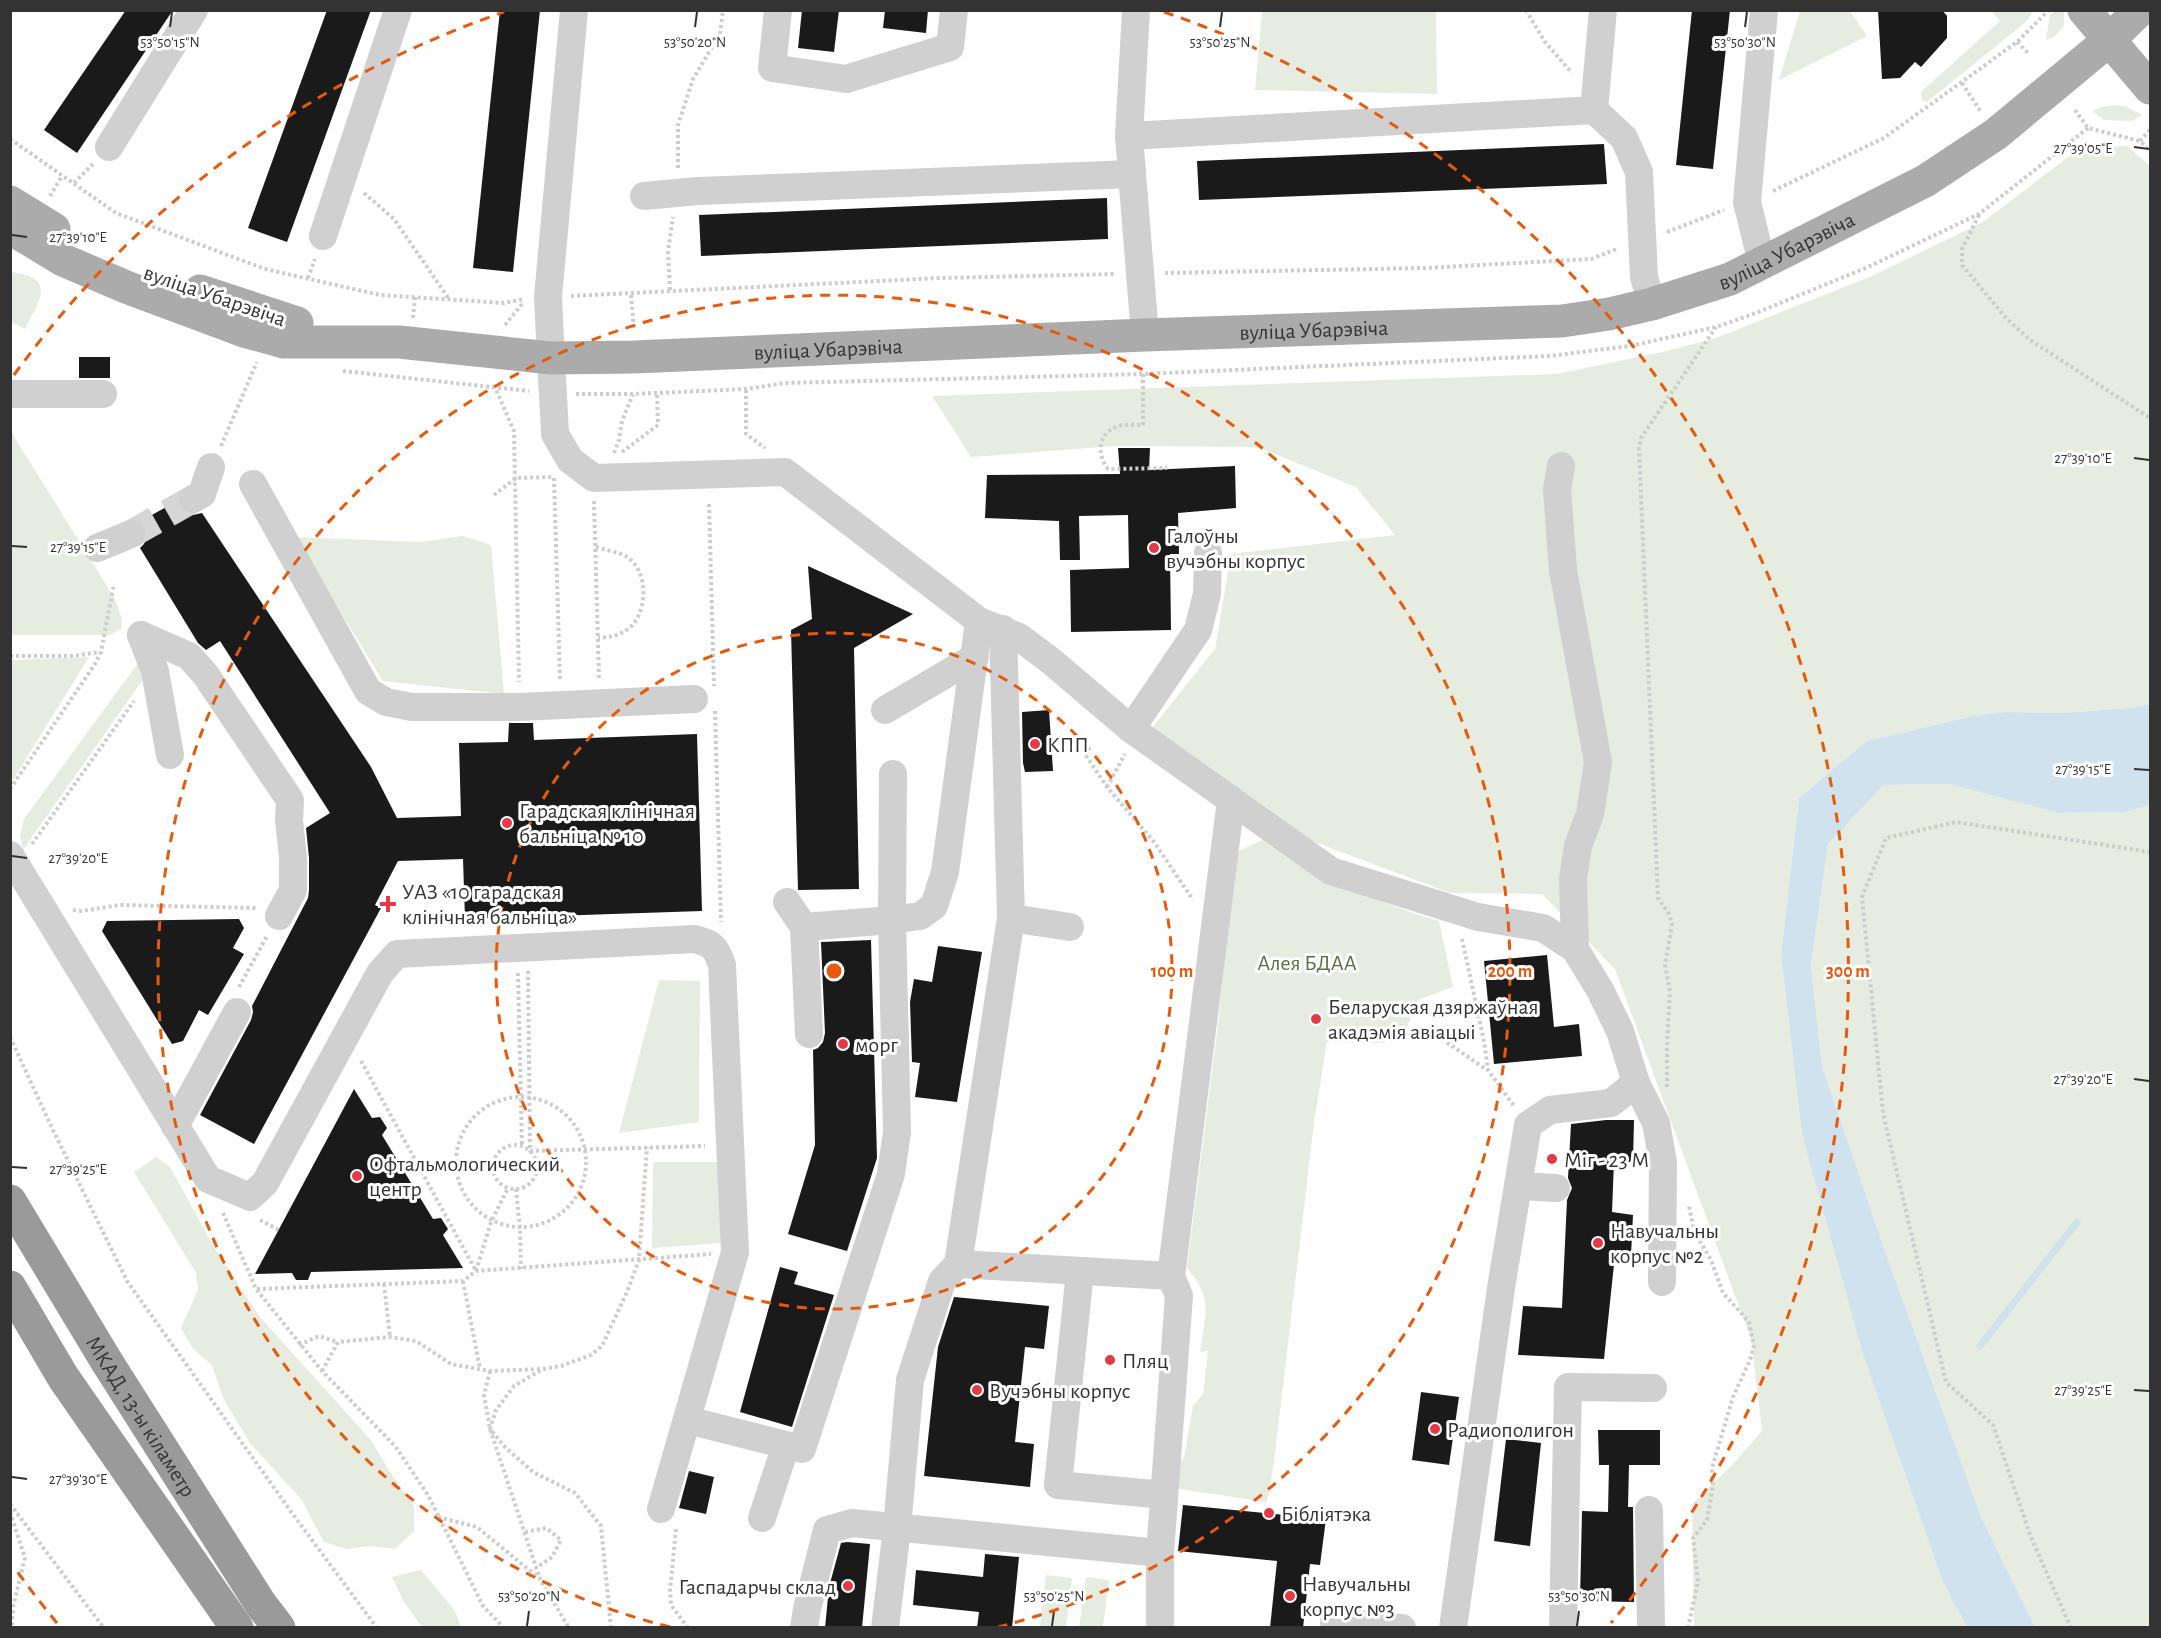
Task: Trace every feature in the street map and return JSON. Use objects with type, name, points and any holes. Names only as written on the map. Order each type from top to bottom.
[{"type":"highway","name":"МКАД, 13-ы кіламетр","points":[[10,1201],[107,1362],[260,1603],[279,1628]]},
{"type":"highway","name":"МКАД, 13-ы кіламетр","points":[[10,1287],[63,1377],[237,1628]]},
{"type":"main road","points":[[2084,10],[2151,88]]},
{"type":"main road","name":"вуліца Убарэвіча","points":[[10,202],[74,241],[214,297],[280,319],[399,342],[551,358],[699,355],[1144,335],[1562,321],[1609,314],[1652,304],[1730,279],[1925,181],[1996,134],[2108,40],[2137,19]]},
{"type":"main road","name":"вуліца Убарэвіча","points":[[10,228],[63,260],[126,288],[244,331],[295,343],[399,342]]},
{"type":"street","points":[[109,147],[195,10]]},
{"type":"street","points":[[323,236],[398,10]]},
{"type":"street","points":[[574,10],[548,297],[555,434],[570,460],[601,470],[785,472],[991,625],[1019,637],[1134,731],[1331,871],[1478,917],[1544,928],[1575,949],[1600,990],[1620,1031],[1636,1083],[1656,1123],[1663,1162],[1662,1282]]},
{"type":"street","points":[[778,10],[772,68],[846,79],[950,47],[954,10]]},
{"type":"street","points":[[1136,10],[1129,136],[1144,335]]},
{"type":"street","points":[[1603,10],[1595,105],[1624,138],[1639,172],[1644,277],[1652,304]]},
{"type":"street","points":[[1764,10],[1747,202],[1764,263]]},
{"type":"street","points":[[1129,136],[1595,105]]},
{"type":"street","points":[[644,196],[1131,174]]},
{"type":"street","points":[[10,394],[103,394]]},
{"type":"street","points":[[1561,466],[1557,489],[1563,570],[1598,762],[1590,814],[1578,846],[1573,879],[1575,949]]},
{"type":"street","points":[[193,499],[202,494],[212,467]]},
{"type":"street","points":[[253,484],[368,691],[386,702],[412,707],[519,707],[708,696]]},
{"type":"street","points":[[97,548],[131,534]]},
{"type":"street","points":[[1134,731],[1198,630],[1207,594],[1208,553]]},
{"type":"street","points":[[804,927],[921,916],[934,906],[945,872],[975,657],[991,625]]},
{"type":"street","points":[[885,1628],[897,1528],[910,1380],[942,1281],[958,1264],[1011,918],[991,625]]},
{"type":"street","points":[[170,755],[155,671],[141,635],[189,656],[205,674],[290,800],[293,890],[279,916]]},
{"type":"street","points":[[885,710],[975,657]]},
{"type":"street","points":[[687,1420],[802,1449],[891,1174],[897,1132],[892,920],[893,774]]},
{"type":"street","points":[[1160,1628],[1160,1552],[1179,1296],[1171,1276],[1231,800]]},
{"type":"street","points":[[18,854],[41,903],[208,1179],[250,1197],[265,1183],[380,973],[397,954],[694,939],[708,942],[711,945],[717,952],[722,965],[735,1252],[662,1509]]},
{"type":"street","points":[[787,902],[804,927],[809,1034]]},
{"type":"street","points":[[1011,918],[1070,927]]},
{"type":"street","points":[[175,1126],[237,1012]]},
{"type":"street","points":[[1611,1103],[1636,1083]]},
{"type":"street","points":[[1453,1628],[1501,1288],[1528,1125],[1550,1110],[1611,1103],[1656,1123]]},
{"type":"street","points":[[1518,1186],[1556,1188]]},
{"type":"street","points":[[958,1264],[1171,1276]]},
{"type":"street","points":[[1080,1271],[1058,1485],[1164,1495]]},
{"type":"street","points":[[1563,1628],[1569,1388],[1653,1388]]},
{"type":"street","points":[[762,1518],[786,1445]]},
{"type":"street","points":[[1649,1510],[1651,1628]]},
{"type":"street","points":[[804,1628],[827,1530],[852,1523],[1160,1552]]},
{"type":"street","points":[[1334,1622],[1402,1628]]},
{"type":"path","points":[[670,290],[668,251],[678,193],[678,125],[693,79],[720,33],[723,10]]},
{"type":"path","points":[[1526,10],[1545,42],[1595,105]]},
{"type":"path","points":[[2017,42],[2029,54]]},
{"type":"path","points":[[1962,83],[1996,134]]},
{"type":"path","points":[[2075,110],[2088,128],[2140,141],[2151,151]]},
{"type":"path","points":[[2140,141],[2151,130]]},
{"type":"path","points":[[341,180],[357,188],[394,219],[450,299]]},
{"type":"path","points":[[1979,214],[1962,249],[1962,265],[2006,318],[2030,340],[2151,418]]},
{"type":"path","points":[[631,295],[634,336]]},
{"type":"path","points":[[1667,1092],[1670,992],[1665,965],[1672,925],[1669,914],[1658,898],[1639,448],[1641,438],[1716,327]]},
{"type":"path","points":[[212,467],[257,362]]},
{"type":"path","points":[[1143,374],[1143,425],[1121,425],[1111,429],[1101,441],[1099,448],[1103,463],[1108,469],[1138,471],[1167,468]]},
{"type":"path","points":[[494,386],[514,431],[519,707]]},
{"type":"path","points":[[746,389],[746,434]]},
{"type":"path","points":[[601,470],[658,424],[657,393]]},
{"type":"path","points":[[599,689],[596,547],[601,470],[619,440],[622,422],[633,394]]},
{"type":"path","points":[[554,477],[561,691]]},
{"type":"path","points":[[494,495],[516,478],[562,477]]},
{"type":"path","points":[[709,504],[708,696],[721,923],[711,945]]},
{"type":"path","points":[[596,547],[628,557],[642,576],[643,604],[631,627],[616,636],[598,638]]},
{"type":"path","points":[[10,789],[95,664],[101,652],[114,584]]},
{"type":"path","points":[[10,656],[73,656],[101,652]]},
{"type":"path","points":[[18,854],[155,671]]},
{"type":"path","points":[[1107,787],[1134,731]]},
{"type":"path","points":[[1051,741],[1077,742],[1107,787],[1154,842],[1190,894],[1213,934]]},
{"type":"path","points":[[2071,1628],[2030,1535],[1993,1425],[1946,1382],[1883,1113],[1862,897],[1886,838],[1956,822],[2151,852]]},
{"type":"path","points":[[41,903],[81,911],[120,905],[256,908],[279,916]]},
{"type":"path","points":[[1454,909],[1470,974],[1488,1070]]},
{"type":"path","points":[[522,1146],[523,947]]},
{"type":"path","points":[[523,947],[530,1098],[530,1151]]},
{"type":"path","points":[[248,971],[256,956]]},
{"type":"path","points":[[356,1019],[362,1065],[476,1271]]},
{"type":"path","points":[[10,1037],[127,1281],[292,1513],[378,1628]]},
{"type":"path","points":[[1442,1039],[1488,1070],[1528,1125]]},
{"type":"path","points":[[521,1096],[530,1098],[544,1101],[563,1112],[578,1130],[585,1150],[585,1176],[575,1200],[556,1218],[530,1228],[520,1228],[491,1222],[476,1211],[460,1189],[454,1162],[460,1135],[476,1114],[498,1101],[521,1096]]},
{"type":"path","points":[[512,1145],[522,1146],[530,1151],[537,1168],[535,1176],[524,1187],[508,1188],[495,1178],[493,1161],[497,1153],[512,1145]]},
{"type":"path","points":[[530,1151],[730,1145]]},
{"type":"path","points":[[299,1345],[319,1336],[338,1342],[390,1336],[416,1341],[452,1364],[490,1371],[543,1369],[561,1366],[591,1355],[602,1346],[639,1260],[647,1148]]},
{"type":"path","points":[[419,1169],[493,1169]]},
{"type":"path","points":[[208,1179],[256,1289],[322,1371],[395,1446],[428,1495],[483,1606],[504,1628]]},
{"type":"path","points":[[476,1271],[491,1222],[508,1188]]},
{"type":"path","points":[[516,1189],[521,1269]]},
{"type":"path","points":[[1687,1195],[1694,1230],[1711,1260],[1723,1293],[1749,1322],[1754,1346],[1733,1397],[1712,1468],[1713,1486],[1707,1520],[1693,1538],[1698,1581],[1688,1628]]},
{"type":"path","points":[[255,1217],[279,1230]]},
{"type":"path","points":[[256,1289],[463,1281],[476,1271],[735,1252]]},
{"type":"path","points":[[463,1281],[480,1369]]},
{"type":"path","points":[[384,1284],[390,1336]]},
{"type":"path","points":[[322,1371],[338,1342]]},
{"type":"path","points":[[490,1429],[496,1410],[514,1386],[543,1369]]},
{"type":"path","points":[[490,1371],[484,1395],[490,1429],[540,1579],[569,1628]]},
{"type":"path","points":[[490,1429],[505,1448],[533,1472],[575,1493],[601,1526],[612,1628]]},
{"type":"path","points":[[10,1504],[104,1628]]},
{"type":"path","points":[[662,1509],[677,1530],[670,1591],[671,1605],[688,1628]]},
{"type":"path","points":[[10,1512],[25,1558],[13,1607],[12,1628]]},
{"type":"path","points":[[438,1516],[477,1527],[540,1579]]},
{"type":"path","points":[[525,1532],[546,1528],[561,1540],[552,1557],[536,1568]]},
{"type":"green space","points":[[1262,11],[1436,11],[1437,94],[1255,90]]},
{"type":"green space","points":[[1800,11],[1850,11],[1867,36],[1779,80]]},
{"type":"green space","points":[[1991,11],[2033,11],[2027,21],[1927,102],[1922,100],[1921,92],[2000,21]]},
{"type":"green space","points":[[2064,11],[2064,26],[2054,37],[2046,40],[2050,14]]},
{"type":"green space","points":[[2115,105],[2127,107],[2142,115],[2132,121],[2104,120],[2092,111]]},
{"type":"green space","points":[[2127,146],[2150,166],[2150,704],[2129,708],[2061,713],[2005,712],[1973,716],[1867,741],[1799,798],[1781,955],[1802,1135],[1863,1355],[1943,1582],[1967,1627],[1694,1627],[1692,1504],[1734,1463],[1762,1431],[1751,1339],[1615,969],[1542,894],[1450,893],[1304,838],[1152,728],[1215,649],[1231,554],[1395,535],[1356,487],[1258,447],[1114,446],[971,457],[932,396],[1557,374],[1667,351],[1716,338],[1872,276],[1983,222],[2081,147]]},
{"type":"green space","points":[[11,272],[35,279],[40,285],[41,292],[36,309],[25,329],[11,322]]},
{"type":"green space","points":[[10,430],[115,599],[122,619],[121,629],[110,635],[11,635]]},
{"type":"green space","points":[[462,536],[491,545],[504,694],[383,681],[294,537],[420,542]]},
{"type":"green space","points":[[89,657],[11,783],[11,660]]},
{"type":"green space","points":[[141,659],[144,678],[23,850],[20,836],[24,819]]},
{"type":"green space","points":[[1949,784],[2058,813],[2125,812],[2150,805],[2150,1627],[2035,1627],[1981,1517],[1886,1254],[1822,1066],[1811,965],[1828,844],[1882,785]]},
{"type":"green space","name":"Алея БДАА","points":[[1262,840],[1329,882],[1439,921],[1453,987],[1418,1000],[1405,1032],[1382,1043],[1327,1042],[1314,1123],[1274,1462],[1267,1502],[1179,1489],[1177,1465],[1184,1457],[1193,1406],[1203,1394],[1208,1351],[1200,1352],[1206,1308],[1204,1298],[1196,1279],[1187,1268],[1218,1025],[1235,853]]},
{"type":"green space","points":[[659,980],[700,981],[699,1122],[619,1133]]},
{"type":"green space","points":[[156,1157],[170,1167],[214,1247],[259,1316],[370,1439],[414,1506],[414,1531],[395,1549],[369,1546],[346,1549],[324,1542],[301,1499],[250,1443],[223,1398],[212,1365],[193,1349],[181,1328],[198,1290],[196,1273],[134,1172]]},
{"type":"green space","points":[[653,1162],[718,1162],[721,1243],[652,1248]]},
{"type":"green space","points":[[421,1570],[455,1611],[461,1627],[422,1627],[404,1602],[392,1577]]},
{"type":"green space","points":[[1046,1575],[1072,1578],[1066,1627],[1040,1627]]},
{"type":"green space","points":[[1086,1577],[1109,1580],[1103,1627],[1079,1627]]},
{"type":"water","points":[[2150,704],[2150,805],[2125,812],[2058,813],[1949,784],[1883,785],[1828,844],[1811,965],[1822,1066],[1886,1254],[1981,1517],[2035,1627],[1967,1627],[1943,1582],[1863,1355],[1802,1135],[1781,955],[1799,798],[1867,741],[1973,716],[2005,712],[2061,713],[2129,708]]},
{"type":"building","points":[[126,10],[173,10],[77,153],[44,130]]},
{"type":"building","points":[[327,10],[371,10],[287,242],[248,228]]},
{"type":"building","points":[[500,10],[540,10],[513,272],[473,268]]},
{"type":"building","points":[[802,10],[839,10],[834,52],[798,48]]},
{"type":"building","points":[[885,10],[928,10],[926,33],[883,28]]},
{"type":"building","points":[[1692,10],[1730,10],[1713,169],[1676,165]]},
{"type":"building","points":[[1878,10],[1942,10],[1947,16],[1947,38],[1921,67],[1915,62],[1900,78],[1882,79]]},
{"type":"building","points":[[1604,144],[1607,184],[1199,200],[1197,161]]},
{"type":"building","points":[[1107,198],[1108,239],[701,256],[699,215]]},
{"type":"building","points":[[79,357],[110,357],[110,378],[79,378]]},
{"type":"building","name":"Галоўны вучэбны корпус","points":[[1118,448],[1150,448],[1149,470],[1235,466],[1236,508],[1178,513],[1179,554],[1170,554],[1171,630],[1071,632],[1070,570],[1129,568],[1128,515],[1079,516],[1080,560],[1060,560],[1059,521],[985,518],[987,475],[1120,474]]},
{"type":"building","name":"Гарадская клінічная бальніца № 10","points":[[177,501],[185,513],[193,515],[202,513],[371,767],[397,818],[461,816],[459,743],[508,742],[509,723],[533,723],[534,740],[697,734],[702,911],[465,919],[463,859],[398,861],[375,905],[381,908],[254,1144],[200,1115],[251,1020],[252,1006],[308,898],[309,858],[306,828],[330,813],[220,641],[206,650],[198,643],[140,548],[147,536],[146,527],[141,521]]},
{"type":"building","points":[[808,566],[913,614],[854,648],[859,889],[798,890],[791,630],[812,619]]},
{"type":"building","name":"КПП","points":[[1049,710],[1053,771],[1025,772],[1022,712]]},
{"type":"building","points":[[239,919],[244,928],[233,948],[244,954],[208,1015],[199,1010],[183,1041],[172,1044],[102,931],[107,921]]},
{"type":"building","name":"морг","points":[[871,940],[877,1158],[847,1251],[788,1234],[815,1145],[813,1050],[823,1042],[825,1033],[821,942]]},
{"type":"building","points":[[938,946],[982,952],[957,1102],[915,1097],[920,1063],[912,1062],[910,1002],[914,979],[932,982]]},
{"type":"building","points":[[1547,955],[1554,1027],[1579,1024],[1582,1056],[1494,1064],[1484,961]]},
{"type":"building","name":"Офтальмологический центр","points":[[354,1089],[372,1118],[380,1117],[387,1128],[382,1135],[433,1219],[441,1218],[448,1229],[443,1235],[463,1268],[311,1272],[308,1280],[296,1280],[292,1273],[255,1274]]},
{"type":"building","name":"Навучальны корпус №2","points":[[1634,1120],[1633,1162],[1614,1161],[1612,1212],[1633,1215],[1631,1255],[1615,1255],[1604,1359],[1518,1355],[1523,1306],[1562,1308],[1567,1200],[1572,1188],[1568,1178],[1571,1124]]},
{"type":"building","points":[[780,1267],[798,1272],[794,1284],[834,1295],[792,1427],[740,1412]]},
{"type":"building","name":"Вучэбны корпус","points":[[954,1297],[1049,1306],[1044,1349],[1025,1347],[1015,1442],[1034,1444],[1030,1487],[924,1476],[938,1347]]},
{"type":"building","name":"Радиополигон","points":[[1421,1392],[1459,1397],[1449,1465],[1412,1460]]},
{"type":"building","points":[[1598,1430],[1660,1430],[1660,1465],[1629,1465],[1628,1507],[1633,1507],[1634,1602],[1580,1601],[1582,1511],[1608,1512],[1609,1465],[1599,1465]]},
{"type":"building","points":[[1506,1439],[1541,1443],[1530,1546],[1494,1541]]},
{"type":"building","points":[[689,1471],[714,1477],[706,1514],[679,1508]]},
{"type":"building","name":"Навучальны корпус №3","points":[[1183,1505],[1326,1519],[1320,1565],[1310,1564],[1303,1628],[1270,1628],[1277,1561],[1178,1551]]},
{"type":"building","name":"Гаспадарчы склад","points":[[841,1543],[870,1544],[862,1628],[825,1628],[829,1587]]},
{"type":"building","points":[[985,1554],[1019,1557],[1012,1628],[977,1628],[979,1612],[913,1605],[916,1570],[983,1577]]},
{"type":"waterway","points":[[1980,1346],[2077,1222]]},
{"type":"tunnel","points":[[131,534],[193,499]]},
{"type":"place","name":"Галоўны вучэбны корпус","points":[[1154,548]]},
{"type":"place","name":"КПП","points":[[1035,744]]},
{"type":"place","name":"Гарадская клінічная бальніца № 10","points":[[507,823]]},
{"type":"place","name":"УАЗ «10 гарадская клінічная бальніца»","points":[[388,904]]},
{"type":"place","name":"Беларуская дзяржаўная акадэмія авіацыі","points":[[1316,1019]]},
{"type":"place","name":"морг","points":[[843,1044]]},
{"type":"place","name":"Міг - 23 М","points":[[1552,1159]]},
{"type":"place","name":"Офтальмологический центр","points":[[357,1176]]},
{"type":"place","name":"Навучальны корпус №2","points":[[1598,1243]]},
{"type":"place","name":"Пляц","points":[[1110,1360]]},
{"type":"place","name":"Вучэбны корпус","points":[[977,1390]]},
{"type":"place","name":"Радиополигон","points":[[1435,1429]]},
{"type":"place","name":"Бібліятэка","points":[[1269,1513]]},
{"type":"place","name":"Гаспадарчы склад","points":[[848,1586]]},
{"type":"place","name":"Навучальны корпус №3","points":[[1290,1596]]}]
